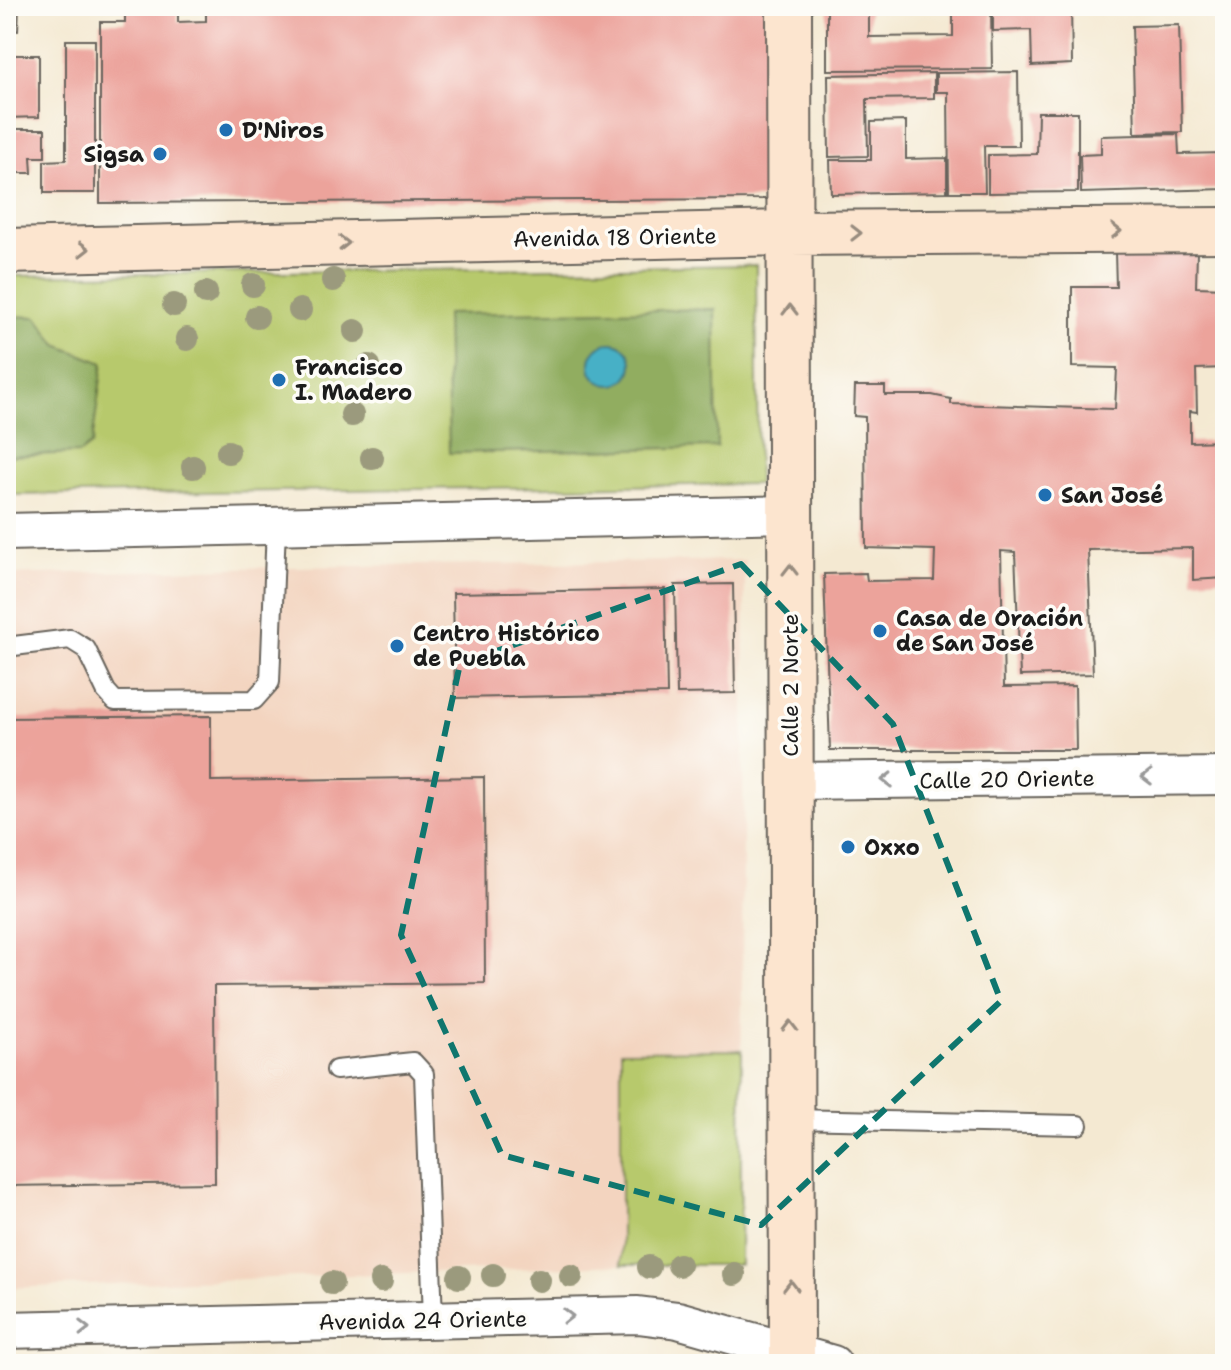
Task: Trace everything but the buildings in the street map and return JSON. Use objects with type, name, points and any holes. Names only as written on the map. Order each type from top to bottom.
[{"type":"street","name":"Calle 2 Norte","points":[[789,6],[792,1358]]},
{"type":"street","name":"Avenida 18 Oriente","points":[[6,251],[789,233],[1225,230]]},
{"type":"street","points":[[6,532],[790,514]]},
{"type":"street","name":"Calle 20 Oriente","points":[[790,781],[1225,776]]},
{"type":"street","name":"Avenida 24 Oriente","points":[[6,1330],[638,1315],[678,1320],[792,1358],[833,1364]]},
{"type":"lane","points":[[6,647],[70,639],[86,649],[106,691],[115,701],[254,700],[270,682],[276,526]]},
{"type":"lane","points":[[336,1070],[413,1062],[424,1074],[433,1319]]},
{"type":"lane","points":[[791,1119],[1078,1125]]},
{"type":"highlighted area","points":[[741,564],[893,724],[1001,1001],[761,1225],[502,1155],[401,935],[460,664]]},
{"type":"shaded area","points":[[745,560],[740,1265],[621,1265],[6,1288],[6,575]]},
{"type":"green space","points":[[756,265],[758,484],[6,495],[6,276]]},
{"type":"green space","points":[[715,309],[717,447],[449,453],[446,314]]},
{"type":"green space","points":[[6,316],[37,317],[57,345],[103,363],[92,444],[80,453],[6,456]]},
{"type":"green space","points":[[742,1050],[740,1265],[621,1265],[621,1051]]},
{"type":"water","points":[[611,343],[626,349],[632,364],[626,379],[611,385],[596,379],[590,364],[596,349]]},
{"type":"place","name":"D'Niros","points":[[226,130]]},
{"type":"place","name":"Sigsa","points":[[160,154]]},
{"type":"place","name":"Francisco I. Madero","points":[[279,380]]},
{"type":"place","name":"San José","points":[[1045,495]]},
{"type":"place","name":"Casa de Oración de San José","points":[[880,631]]},
{"type":"place","name":"Centro Histórico de Puebla","points":[[397,646]]},
{"type":"place","name":"Oxxo","points":[[848,847]]}]
